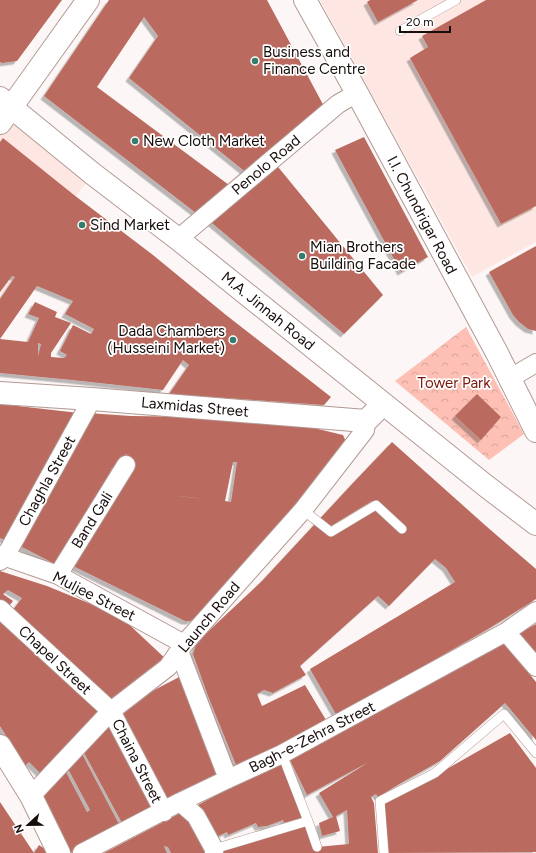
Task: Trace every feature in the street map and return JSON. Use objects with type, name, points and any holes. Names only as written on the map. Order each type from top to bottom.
[{"type":"main road","points":[[4,109],[88,0]]},
{"type":"main road","name":"I.I. Chundrigar Road","points":[[305,0],[357,93],[500,359],[536,431]]},
{"type":"main road","name":"I.I. Chundrigar Road","points":[[320,0],[472,277],[528,368],[536,407]]},
{"type":"main road","name":"M.A. Jinnah Road","points":[[4,109],[178,239],[480,482],[536,524]]},
{"type":"main road","name":"Laxmidas Street","points":[[0,393],[366,421]]},
{"type":"main road","points":[[366,421],[383,404]]},
{"type":"main road","points":[[0,746],[30,796],[59,853]]},
{"type":"street","name":"Penolo Road","points":[[178,239],[338,104],[357,93]]},
{"type":"street","name":"Chaghla Street","points":[[2,558],[92,399]]},
{"type":"street","name":"Launch Road","points":[[30,796],[111,711],[168,667],[182,648],[303,510],[365,430],[366,421]]},
{"type":"street","name":"Band Gali","points":[[58,575],[126,465]]},
{"type":"street","name":"Muljee Street","points":[[2,558],[58,575],[182,648]]},
{"type":"street","name":"Chapel Street","points":[[0,609],[111,711]]},
{"type":"street","name":"Bagh-e-Zehra Street","points":[[82,853],[164,812],[180,802],[282,754],[506,632],[536,611]]},
{"type":"street","points":[[506,632],[536,667]]},
{"type":"street","points":[[182,648],[228,779]]},
{"type":"street","name":"Chaina Street","points":[[111,711],[164,812]]},
{"type":"street","points":[[180,802],[196,816],[214,851]]},
{"type":"lane","points":[[400,31],[456,0]]},
{"type":"lane","points":[[303,510],[331,532],[376,505],[402,529]]},
{"type":"lane","points":[[384,853],[380,801],[435,773],[504,714],[536,753]]},
{"type":"lane","points":[[282,754],[317,847]]},
{"type":"lane","points":[[214,851],[308,821]]},
{"type":"shaded area","points":[[320,0],[536,0],[536,242],[472,277]]},
{"type":"shaded area","points":[[12,107],[93,174],[0,295],[0,123]]},
{"type":"green space","name":"Tower Park","points":[[466,327],[524,434],[489,460],[395,381]]},
{"type":"building","points":[[0,0],[62,0],[17,61],[0,62]]},
{"type":"building","points":[[109,0],[267,0],[326,110],[248,174],[129,78],[158,36],[144,17],[97,87],[229,185],[196,213],[44,96]]},
{"type":"building","points":[[370,0],[418,0],[378,22],[367,2]]},
{"type":"building","points":[[486,0],[536,0],[536,206],[501,224],[410,58],[428,47],[422,36]]},
{"type":"building","points":[[364,137],[428,257],[401,272],[335,150]]},
{"type":"building","points":[[3,138],[331,397],[324,405],[169,394],[189,365],[183,360],[163,390],[0,373],[0,339],[0,299],[15,277],[12,276],[0,292],[0,142]],"holes":[[[37,286],[73,301],[65,314],[94,329],[91,334],[73,325],[60,351],[67,355],[64,358],[51,357],[51,353],[71,323],[55,317],[57,312],[35,302],[28,314],[39,318],[28,342],[0,339]],[[38,343],[41,344],[38,356]]]},
{"type":"building","name":"Mian Brothers Building Facade","points":[[274,162],[383,295],[344,334],[206,218]]},
{"type":"building","points":[[536,246],[536,331],[528,329],[513,315],[489,272]]},
{"type":"building","points":[[477,394],[501,417],[481,440],[455,416]]},
{"type":"building","points":[[0,404],[79,413],[10,542],[0,538]]},
{"type":"building","points":[[87,413],[131,416],[201,417],[293,423],[343,435],[346,442],[321,478],[195,618],[190,621],[185,621],[71,565],[133,461],[126,454],[116,470],[112,468],[99,497],[55,564],[18,545]],"holes":[[[233,462],[237,462],[231,502],[225,501]]]},
{"type":"building","points":[[392,442],[536,569],[536,599],[488,629],[337,716],[310,669],[455,582],[446,568],[435,559],[389,606],[378,596],[300,666],[306,675],[273,693],[264,690],[257,694],[262,706],[305,685],[329,725],[238,770],[208,696],[193,654],[197,642],[262,581],[317,521],[331,532],[376,505],[372,501],[331,526],[318,521]]},
{"type":"building","points":[[0,571],[47,586],[120,616],[168,661],[113,709],[9,615],[22,598],[8,590],[3,594],[13,601],[6,610],[0,605]]},
{"type":"building","points":[[0,616],[105,710],[47,780],[29,762],[25,766],[0,726]]},
{"type":"building","points":[[536,624],[536,654],[518,634]]},
{"type":"building","points":[[503,641],[536,682],[536,740],[505,703],[440,761],[378,797],[376,794],[371,797],[374,803],[378,853],[218,853],[218,851],[308,825],[317,847],[349,844],[347,810],[336,816],[340,831],[322,836],[319,823],[333,817],[319,793],[369,762],[307,795],[288,756]]},
{"type":"building","points":[[183,675],[222,776],[165,803],[116,710]]},
{"type":"building","points":[[112,716],[159,806],[123,825],[82,749]]},
{"type":"building","points":[[510,733],[536,768],[536,852],[386,853],[383,803],[417,786]]},
{"type":"building","points":[[81,752],[120,826],[69,853],[39,798],[65,770],[87,812],[90,810],[67,767]]},
{"type":"building","points":[[281,760],[304,817],[284,823],[283,820],[267,826],[258,827],[256,823],[228,835],[227,832],[212,839],[198,805]]},
{"type":"building","points":[[0,802],[34,853],[0,853]]},
{"type":"building","points":[[184,811],[210,853],[171,853],[168,847],[164,846],[167,853],[104,853]]},
{"type":"building","points":[[39,845],[51,853],[34,853]]},
{"type":"place","name":"Business and Finance Centre","points":[[255,61]]},
{"type":"place","name":"New Cloth Market","points":[[135,141]]},
{"type":"place","name":"Sind Market","points":[[82,225]]},
{"type":"place","name":"Mian Brothers Building Facade","points":[[302,256]]},
{"type":"place","name":"Dada Chambers (Husseini Market)","points":[[233,340]]}]
